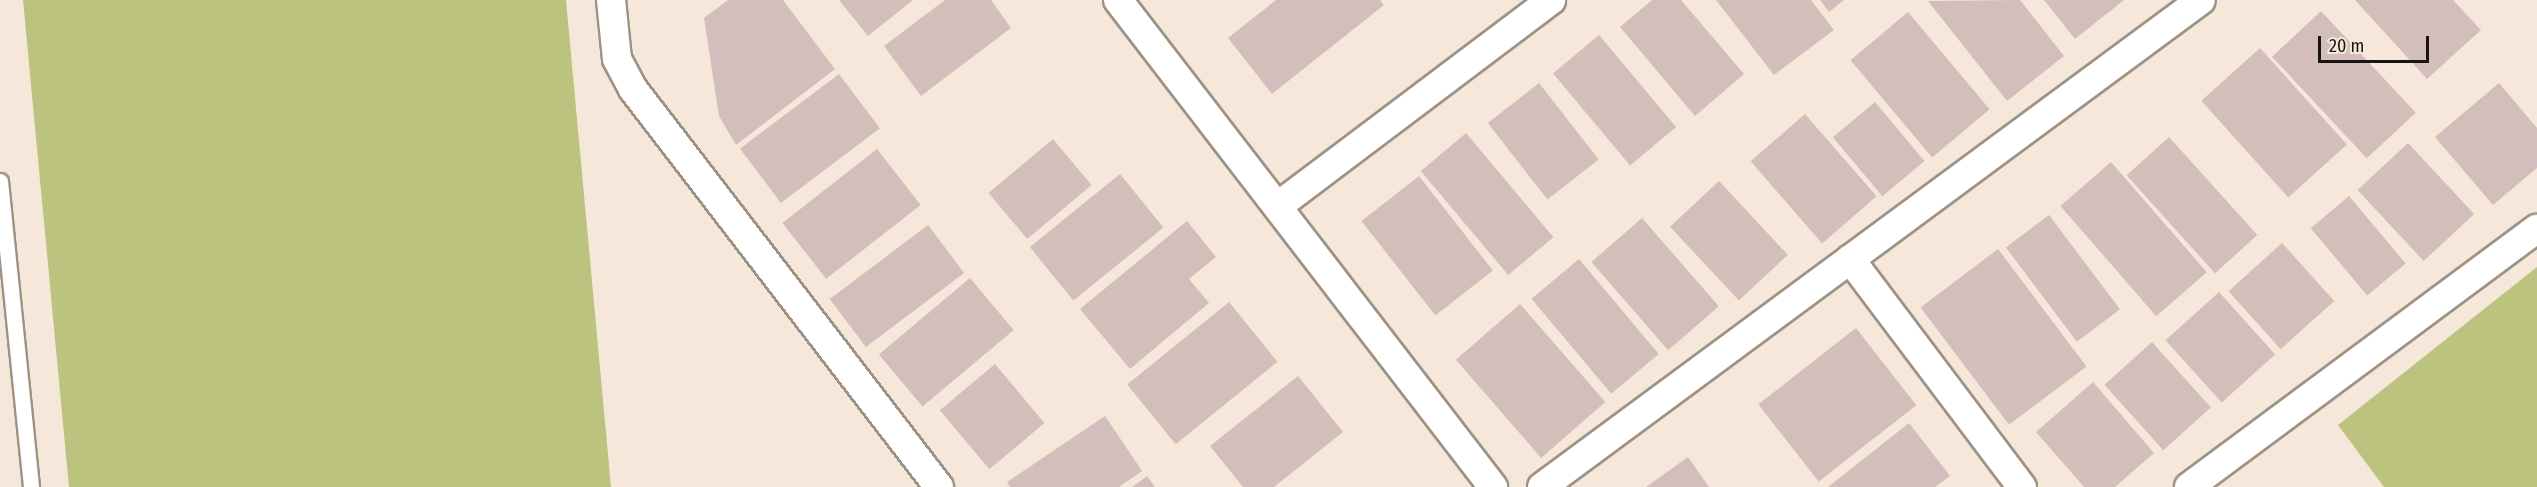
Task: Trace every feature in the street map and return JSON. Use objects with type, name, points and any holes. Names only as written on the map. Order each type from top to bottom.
[{"type":"street","points":[[611,0],[617,59],[633,89],[938,487]]},
{"type":"street","points":[[1118,0],[1493,487]]},
{"type":"street","points":[[1278,206],[1551,0]]},
{"type":"street","points":[[1542,487],[2201,0]]},
{"type":"street","points":[[2189,487],[2537,229]]},
{"type":"street","points":[[1850,259],[2022,487]]},
{"type":"lane","points":[[0,181],[31,487]]},
{"type":"green space","points":[[23,0],[566,0],[611,487],[69,487]]},
{"type":"green space","points":[[2537,267],[2537,487],[2384,487],[2338,425]]},
{"type":"building","points":[[728,0],[783,0],[835,69],[736,145],[719,116],[704,18]]},
{"type":"building","points":[[839,0],[913,0],[868,36]]},
{"type":"building","points":[[945,0],[991,0],[1011,28],[921,96],[884,46]]},
{"type":"building","points":[[1276,0],[1380,0],[1384,5],[1272,94],[1228,38]]},
{"type":"building","points":[[1652,0],[1681,0],[1744,74],[1695,116],[1620,27]]},
{"type":"building","points":[[1716,0],[1811,0],[1834,30],[1774,75]]},
{"type":"building","points":[[1820,0],[1844,0],[1829,12]]},
{"type":"building","points":[[2020,0],[2064,56],[2007,101],[1928,1]]},
{"type":"building","points":[[2044,0],[2124,0],[2075,39]]},
{"type":"building","points":[[2355,0],[2453,0],[2481,30],[2427,79]]},
{"type":"building","points":[[2321,11],[2416,113],[2367,158],[2272,57]]},
{"type":"building","points":[[1908,12],[1990,109],[1932,157],[1851,60]]},
{"type":"building","points":[[1599,35],[1676,127],[1630,165],[1553,74]]},
{"type":"building","points":[[2260,48],[2347,145],[2288,197],[2201,101]]},
{"type":"building","points":[[839,74],[880,128],[781,203],[740,149]]},
{"type":"building","points":[[1539,83],[1599,159],[1547,199],[1488,123]]},
{"type":"building","points":[[2499,83],[2537,128],[2537,168],[2493,205],[2435,137]]},
{"type":"building","points":[[1875,102],[1924,161],[1882,196],[1833,137]]},
{"type":"building","points":[[1805,114],[1877,196],[1822,243],[1751,161]]},
{"type":"building","points":[[1466,133],[1553,237],[1508,275],[1421,171]]},
{"type":"building","points":[[2169,137],[2257,235],[2215,273],[2127,175]]},
{"type":"building","points":[[1053,139],[1092,185],[1027,239],[989,193]]},
{"type":"building","points":[[2408,143],[2474,214],[2424,261],[2358,190]]},
{"type":"building","points":[[877,149],[921,205],[826,279],[782,223]]},
{"type":"building","points":[[2111,162],[2207,272],[2156,316],[2060,206]]},
{"type":"building","points":[[1120,174],[1163,228],[1073,301],[1030,247]]},
{"type":"building","points":[[1419,176],[1493,271],[1435,316],[1361,221]]},
{"type":"building","points":[[1719,181],[1788,255],[1739,301],[1670,227]]},
{"type":"building","points":[[2349,196],[2406,263],[2367,296],[2311,228]]},
{"type":"building","points":[[2049,215],[2120,309],[2077,342],[2006,247]]},
{"type":"building","points":[[1642,218],[1719,306],[1668,350],[1591,262]]},
{"type":"building","points":[[1187,221],[1216,257],[1189,279],[1209,303],[1130,369],[1080,309]]},
{"type":"building","points":[[928,225],[964,273],[866,347],[830,299]]},
{"type":"building","points":[[2282,243],[2334,301],[2281,349],[2228,291]]},
{"type":"building","points":[[1998,249],[2086,366],[2009,425],[1921,307]]},
{"type":"building","points":[[1579,259],[1659,354],[1611,394],[1532,299]]},
{"type":"building","points":[[970,278],[1014,330],[923,407],[879,354]]},
{"type":"building","points":[[2219,292],[2275,354],[2222,403],[2165,340]]},
{"type":"building","points":[[1229,302],[1277,362],[1176,444],[1127,384]]},
{"type":"building","points":[[1520,304],[1605,402],[1541,458],[1456,360]]},
{"type":"building","points":[[1856,328],[1916,405],[1819,482],[1758,404]]},
{"type":"building","points":[[2152,342],[2211,407],[2163,450],[2104,385]]},
{"type":"building","points":[[995,364],[1044,423],[989,469],[940,410]]},
{"type":"building","points":[[1298,376],[1343,432],[1274,487],[1243,487],[1210,446]]},
{"type":"building","points":[[2093,382],[2154,453],[2115,487],[2084,487],[2036,432]]},
{"type":"building","points":[[1105,416],[1142,471],[1119,487],[1010,487],[1007,482]]},
{"type":"building","points":[[1909,423],[1950,476],[1935,487],[1828,487]]},
{"type":"building","points":[[1688,457],[1709,487],[1646,487]]},
{"type":"building","points":[[1147,476],[1155,487],[1132,487]]}]
